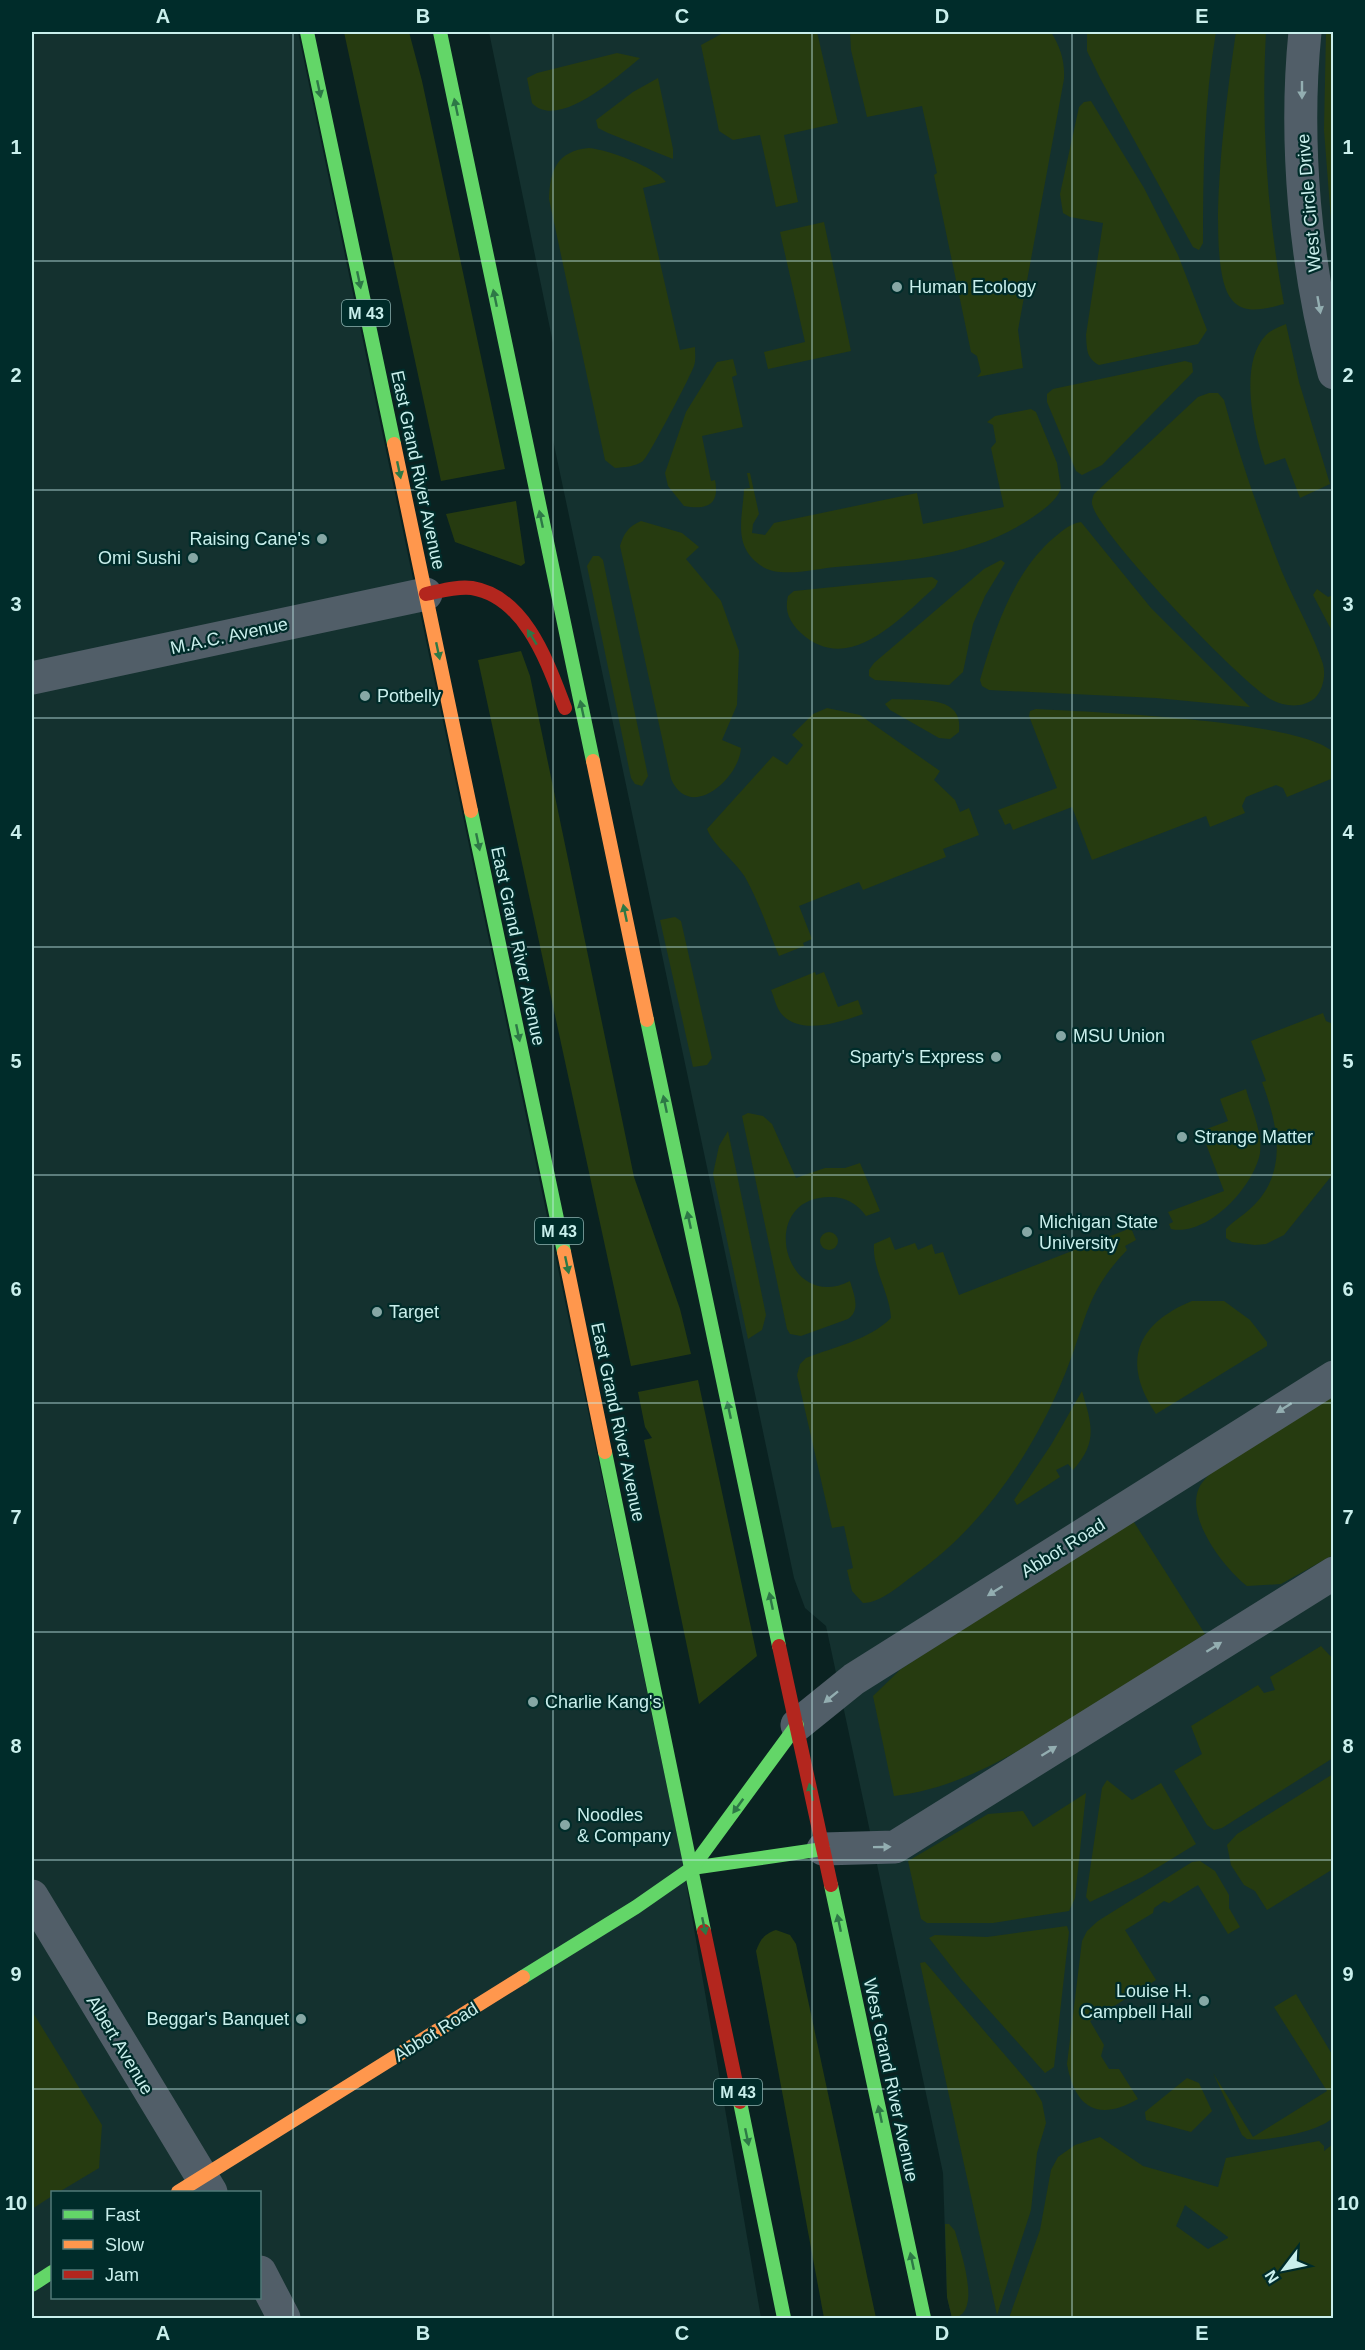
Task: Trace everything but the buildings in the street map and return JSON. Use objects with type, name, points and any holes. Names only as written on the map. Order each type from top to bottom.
[{"type":"main road","name":"East Grand River Avenue","points":[[307,32],[692,1868]]},
{"type":"main road","points":[[440,32],[823,1849],[692,1868]]},
{"type":"main road","points":[[426,594],[452,589],[476,589],[510,606],[532,635],[548,665],[602,808]]},
{"type":"main road","points":[[692,1868],[797,1725]]},
{"type":"main road","name":"West Grand River Avenue","points":[[823,1849],[924,2319]]},
{"type":"main road","name":"Abbot Road","points":[[197,2188],[626,1913],[692,1868]]},
{"type":"main road","name":"M 43","points":[[692,1868],[777,2317]]},
{"type":"main road","points":[[32,2285],[51,2273]]},
{"type":"street","name":"West Circle Drive","points":[[1305,32],[1302,64],[1302,139],[1307,220],[1318,304],[1334,373]]},
{"type":"street","name":"M.A.C. Avenue","points":[[32,678],[426,594]]},
{"type":"street","name":"Abbot Road","points":[[797,1725],[854,1679],[1334,1377]]},
{"type":"street","points":[[823,1849],[895,1847],[1334,1574]]},
{"type":"street","name":"Albert Avenue","points":[[32,1896],[197,2188]]},
{"type":"street","points":[[261,2274],[284,2319]]},
{"type":"shaded area","points":[[32,32],[298,32],[681,1853],[761,2318],[32,2318]]},
{"type":"shaded area","name":"Michigan State University","points":[[489,32],[1333,32],[1333,2318],[952,2318],[947,2297],[943,2173],[826,1626],[805,1608],[794,1578],[553,440],[553,343]]},
{"type":"green space","points":[[344,32],[409,32],[422,81],[505,469],[441,481]]},
{"type":"green space","points":[[725,32],[817,32],[838,123],[784,135],[798,202],[776,207],[760,135],[733,140],[719,131],[701,45]]},
{"type":"green space","points":[[850,32],[1051,32],[1063,60],[1064,79],[1018,330],[1023,368],[977,377],[981,372],[977,356],[971,352],[922,106],[867,117],[851,50]]},
{"type":"green space","points":[[1087,32],[1216,32],[1207,111],[1203,243],[1199,250],[1193,247],[1100,78],[1087,51]]},
{"type":"green space","points":[[1236,32],[1266,32],[1264,100],[1267,168],[1273,237],[1284,304],[1257,310],[1243,308],[1232,300],[1223,281],[1219,251],[1220,171]]},
{"type":"green space","points":[[1326,32],[1334,32],[1333,246],[1324,130]]},
{"type":"green space","points":[[617,53],[640,58],[588,98],[557,110],[543,110],[532,103],[527,78],[537,73]]},
{"type":"green space","points":[[658,78],[673,149],[673,159],[598,128],[596,120],[633,92]]},
{"type":"green space","points":[[1091,101],[1144,188],[1178,255],[1207,330],[1198,344],[1099,365],[1089,356],[1086,335],[1103,223],[1070,217],[1063,213],[1060,194],[1079,107],[1084,102]]},
{"type":"green space","points":[[589,148],[631,160],[660,176],[666,182],[643,188],[680,350],[695,347],[695,361],[691,373],[647,456],[637,464],[615,468],[605,460],[549,199],[551,179],[557,164],[569,153]]},
{"type":"green space","points":[[824,222],[851,351],[768,369],[764,352],[805,342],[780,232]]},
{"type":"green space","points":[[1286,324],[1299,382],[1330,484],[1300,498],[1285,458],[1265,465],[1253,417],[1251,398],[1252,363],[1257,348],[1268,333]]},
{"type":"green space","points":[[733,359],[737,375],[732,377],[743,427],[702,436],[711,481],[715,480],[716,495],[710,504],[705,506],[684,506],[668,486],[665,473],[686,412],[717,362]]},
{"type":"green space","points":[[1185,361],[1192,363],[1193,372],[1102,465],[1082,475],[1076,471],[1047,402],[1047,394],[1053,389]]},
{"type":"green space","points":[[1218,393],[1224,400],[1266,530],[1323,664],[1322,687],[1315,698],[1305,704],[1288,705],[1272,700],[1233,667],[1146,577],[1102,524],[1092,505],[1094,494],[1198,397]]},
{"type":"green space","points":[[1031,409],[1036,412],[1057,463],[1061,488],[1050,504],[1011,530],[987,541],[939,555],[796,572],[776,572],[768,569],[751,557],[746,549],[742,540],[741,520],[744,489],[750,488],[747,473],[750,473],[759,514],[753,524],[752,533],[765,535],[774,523],[917,493],[923,524],[1004,507],[991,448],[996,442],[993,425],[987,422],[995,416]]},
{"type":"green space","points":[[516,501],[525,563],[521,566],[455,542],[446,514]]},
{"type":"green space","points":[[641,521],[682,533],[699,547],[686,559],[721,601],[739,651],[737,705],[722,740],[741,748],[738,760],[723,783],[701,796],[690,797],[679,791],[671,779],[620,546],[627,531]]},
{"type":"green space","points":[[1081,522],[1151,608],[1250,707],[1156,698],[989,690],[982,686],[980,680],[998,623],[1025,571],[1050,541],[1068,527]]},
{"type":"green space","points":[[593,556],[599,556],[603,560],[648,776],[642,786],[635,784],[631,778],[587,566]]},
{"type":"green space","points":[[1001,560],[1005,563],[985,596],[973,624],[963,672],[949,685],[875,680],[869,676],[869,670],[874,663],[984,569]]},
{"type":"green space","points":[[932,577],[938,581],[935,587],[906,613],[873,638],[855,646],[837,649],[819,645],[797,629],[787,612],[788,596],[794,591]]},
{"type":"green space","points":[[1317,589],[1328,597],[1333,595],[1333,633],[1313,595]]},
{"type":"green space","points":[[521,651],[530,676],[634,1177],[680,1309],[691,1354],[631,1366],[478,660]]},
{"type":"green space","points":[[892,699],[926,700],[947,705],[959,720],[959,732],[950,739],[939,738],[890,710],[885,704]]},
{"type":"green space","points":[[827,708],[860,715],[940,771],[934,780],[955,800],[960,812],[969,808],[979,835],[943,849],[946,857],[863,890],[859,882],[799,906],[812,939],[803,943],[804,946],[779,956],[745,877],[714,841],[707,829],[773,756],[787,765],[803,745],[792,735],[813,714]]},
{"type":"green space","points":[[1036,709],[1145,715],[1239,725],[1280,732],[1313,741],[1333,752],[1333,784],[1331,779],[1287,797],[1283,788],[1276,785],[1246,797],[1242,806],[1245,813],[1210,827],[1206,816],[1092,860],[1072,807],[1013,830],[1010,823],[1005,825],[998,810],[1057,788],[1029,716],[1030,711]]},
{"type":"green space","points":[[675,917],[681,921],[712,1058],[707,1065],[693,1067],[660,920]]},
{"type":"green space","points":[[815,972],[816,975],[824,972],[838,1007],[858,1000],[863,1014],[843,1021],[808,1026],[788,1020],[780,1012],[771,990]]},
{"type":"green space","points":[[1323,1013],[1326,1021],[1333,1024],[1333,1174],[1284,1235],[1266,1244],[1232,1242],[1226,1238],[1226,1229],[1251,1208],[1263,1194],[1271,1180],[1277,1148],[1276,1132],[1262,1082],[1266,1081],[1251,1041]]},
{"type":"green space","points":[[1246,1089],[1258,1129],[1260,1145],[1256,1166],[1249,1180],[1239,1194],[1214,1217],[1200,1225],[1185,1229],[1171,1229],[1169,1224],[1173,1222],[1168,1212],[1224,1191],[1201,1131],[1228,1121],[1220,1099]]},
{"type":"green space","points":[[748,1113],[763,1116],[772,1124],[796,1178],[825,1168],[845,1168],[860,1163],[880,1211],[866,1216],[851,1202],[831,1197],[807,1202],[793,1214],[786,1232],[787,1251],[795,1269],[808,1282],[827,1287],[850,1281],[855,1297],[854,1311],[848,1319],[801,1336],[790,1334],[787,1329],[742,1116]]},
{"type":"green space","points":[[728,1131],[766,1315],[762,1330],[748,1339],[713,1174],[719,1146]]},
{"type":"green space","points":[[1131,1228],[1136,1240],[1125,1246],[1127,1250],[1113,1266],[1094,1295],[1052,1403],[1022,1459],[1004,1485],[984,1511],[939,1556],[890,1593],[877,1600],[863,1603],[852,1591],[847,1570],[853,1568],[844,1526],[832,1528],[797,1375],[800,1364],[806,1358],[862,1337],[891,1318],[888,1299],[876,1263],[874,1244],[890,1237],[895,1250],[915,1243],[918,1250],[932,1244],[935,1254],[943,1252],[959,1295]]},
{"type":"green space","points":[[829,1232],[835,1235],[838,1241],[835,1247],[829,1250],[823,1247],[820,1241],[823,1235]]},
{"type":"green space","points":[[1192,1301],[1224,1301],[1250,1320],[1267,1342],[1267,1346],[1156,1414],[1145,1395],[1139,1378],[1137,1361],[1140,1347],[1147,1333],[1158,1321],[1173,1310]]},
{"type":"green space","points":[[698,1380],[757,1656],[699,1704],[644,1440],[652,1438],[645,1427],[638,1392]]},
{"type":"green space","points":[[1082,1391],[1091,1433],[1081,1460],[1073,1470],[1068,1464],[1056,1470],[1060,1477],[1017,1505],[1014,1500],[1051,1445]]},
{"type":"green space","points":[[1333,1394],[1333,1555],[1281,1584],[1247,1586],[1228,1568],[1202,1528],[1196,1500],[1199,1488],[1221,1464],[1239,1451]]},
{"type":"green space","points":[[1132,1519],[1205,1634],[1066,1722],[996,1763],[946,1784],[894,1796],[873,1696],[901,1669]]},
{"type":"green space","points":[[1321,1646],[1333,1659],[1333,1758],[1222,1828],[1214,1830],[1207,1825],[1174,1771],[1202,1754],[1191,1726],[1258,1685],[1264,1693],[1275,1690],[1270,1677]]},
{"type":"green space","points":[[1333,1774],[1333,1869],[1267,1910],[1255,1891],[1244,1885],[1231,1865],[1227,1845],[1237,1834]]},
{"type":"green space","points":[[1107,1780],[1132,1800],[1161,1783],[1196,1844],[1142,1877],[1090,1902],[1086,1897],[1102,1788]]},
{"type":"green space","points":[[1086,1793],[1075,1898],[1069,1911],[993,1923],[927,1923],[921,1919],[908,1861],[988,1814],[1023,1811],[1033,1827]]},
{"type":"green space","points":[[1200,1861],[1215,1871],[1229,1895],[1229,1908],[1240,1927],[1228,1934],[1198,1885],[1169,1903],[1164,1901],[1154,1908],[1153,1913],[1125,1930],[1156,1980],[1090,2021],[1104,2045],[1101,2056],[1109,2069],[1119,2069],[1138,2099],[1111,2109],[1100,2110],[1090,2107],[1076,2091],[1067,2064],[1082,1941],[1087,1931],[1098,1921],[1192,1862]]},
{"type":"green space","points":[[1067,1926],[1069,1932],[1054,2067],[1045,2073],[961,1979],[929,1938],[935,1935],[987,1937]]},
{"type":"green space","points":[[776,1930],[790,1935],[796,1944],[876,2318],[824,2318],[756,1951],[763,1938]]},
{"type":"green space","points":[[925,1962],[1035,2090],[1042,2102],[1046,2123],[1037,2153],[1031,2210],[997,2315],[920,1963]]},
{"type":"green space","points":[[1296,1994],[1333,2056],[1333,2117],[1318,2127],[1306,2131],[1267,2139],[1247,2139],[1242,2135],[1213,2073],[1253,2137],[1327,2091],[1274,2007]]},
{"type":"green space","points":[[32,2011],[102,2125],[99,2168],[61,2191],[51,2191],[51,2197],[32,2209]]},
{"type":"green space","points":[[1187,2078],[1199,2083],[1212,2111],[1191,2132],[1146,2120],[1145,2112]]},
{"type":"green space","points":[[1100,2137],[1143,2166],[1218,2187],[1226,2158],[1319,2141],[1324,2146],[1324,2151],[1333,2144],[1333,2318],[1009,2318],[1040,2230],[1051,2170],[1058,2157],[1075,2145]],"holes":[[[1185,2205],[1228,2237],[1208,2249],[1176,2226]]]},
{"type":"green space","points":[[945,2224],[949,2224],[955,2231],[967,2281],[967,2306],[962,2314],[952,2318],[947,2297]]},
{"type":"traffic: fast","points":[[307,32],[394,444]]},
{"type":"traffic: fast","points":[[440,32],[593,761]]},
{"type":"traffic: fast","points":[[471,811],[564,1252]]},
{"type":"traffic: fast","points":[[647,1020],[779,1646]]},
{"type":"traffic: fast","points":[[605,1452],[704,1931]]},
{"type":"traffic: fast","points":[[523,1977],[636,1907],[692,1868],[797,1725]]},
{"type":"traffic: fast","points":[[692,1868],[823,1849]]},
{"type":"traffic: fast","points":[[831,1885],[924,2318]]},
{"type":"traffic: fast","points":[[740,2102],[784,2318]]},
{"type":"traffic: fast","points":[[32,2285],[51,2273]]},
{"type":"traffic: slow","points":[[394,444],[471,811]]},
{"type":"traffic: slow","points":[[593,761],[647,1020]]},
{"type":"traffic: slow","points":[[564,1252],[605,1452]]},
{"type":"traffic: slow","points":[[180,2191],[523,1977]]},
{"type":"traffic: jam","points":[[426,594],[455,588],[472,588],[491,594],[507,604],[521,618],[532,635],[551,672],[565,708]]},
{"type":"traffic: jam","points":[[779,1646],[831,1885]]},
{"type":"traffic: jam","points":[[704,1931],[740,2102]]},
{"type":"place","name":"Human Ecology","points":[[897,287]]},
{"type":"place","name":"Raising Cane's","points":[[322,539]]},
{"type":"place","name":"Omi Sushi","points":[[193,558]]},
{"type":"place","name":"Potbelly","points":[[365,696]]},
{"type":"place","name":"MSU Union","points":[[1061,1036]]},
{"type":"place","name":"Sparty's Express","points":[[996,1057]]},
{"type":"place","name":"Strange Matter","points":[[1182,1137]]},
{"type":"place","name":"Michigan State University","points":[[1027,1232]]},
{"type":"place","name":"Target","points":[[377,1312]]},
{"type":"place","name":"Charlie Kang's","points":[[533,1702]]},
{"type":"place","name":"Noodles & Company","points":[[565,1825]]},
{"type":"place","name":"Louise H. Campbell Hall","points":[[1204,2001]]},
{"type":"place","name":"Beggar's Banquet","points":[[301,2019]]}]
